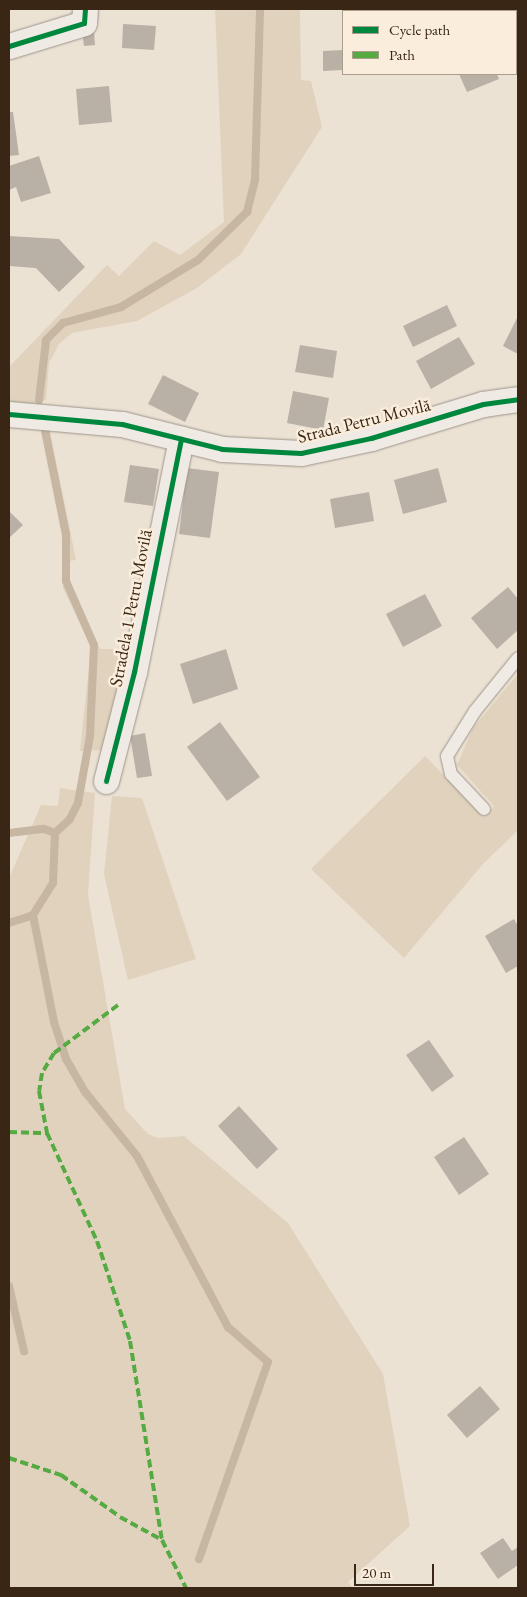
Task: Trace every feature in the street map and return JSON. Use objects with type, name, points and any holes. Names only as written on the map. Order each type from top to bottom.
[{"type":"street","points":[[9,46],[84,23],[86,9]]},
{"type":"street","name":"Strada Petru Movilă","points":[[9,414],[122,424],[181,439],[254,452],[301,453],[371,438],[483,404],[518,399]]},
{"type":"street","name":"Stradela 1 Petru Movilă","points":[[106,781],[134,672],[181,439]]},
{"type":"lane","points":[[484,809],[451,774],[447,756],[476,711],[518,658]]},
{"type":"shaded area","points":[[215,9],[300,9],[301,80],[311,81],[322,127],[241,254],[197,288],[137,321],[72,333],[59,344],[49,363],[46,400],[24,407],[9,405],[9,367],[107,265],[119,276],[154,241],[180,255],[224,222]]},
{"type":"shaded area","points":[[50,431],[76,560],[69,561],[70,582],[100,649],[129,649],[104,750],[80,751],[91,647],[63,588],[62,537],[41,432]]},
{"type":"shaded area","points":[[518,674],[518,830],[482,865],[404,958],[311,869],[425,756],[485,817],[494,806],[457,765],[473,728]]},
{"type":"shaded area","points":[[60,788],[95,793],[88,895],[125,1109],[148,1134],[158,1138],[184,1136],[288,1223],[383,1374],[410,1526],[348,1582],[353,1588],[9,1588],[9,878],[41,805],[58,806]]},
{"type":"shaded area","points":[[112,796],[142,798],[196,959],[128,980],[104,874]]},
{"type":"building","points":[[505,9],[518,9],[518,39],[517,10]]},
{"type":"building","points":[[123,24],[156,26],[154,50],[122,48]]},
{"type":"building","points":[[94,31],[95,45],[84,46],[82,32]]},
{"type":"building","points":[[342,50],[342,70],[323,71],[323,51]]},
{"type":"building","points":[[459,75],[497,75],[499,79],[467,92]]},
{"type":"building","points":[[109,86],[112,122],[79,125],[76,89]]},
{"type":"building","points":[[9,112],[13,112],[19,155],[9,156]]},
{"type":"building","points":[[39,156],[51,193],[21,202],[16,187],[9,190],[9,166]]},
{"type":"building","points":[[9,236],[59,239],[85,267],[59,292],[36,268],[9,266]]},
{"type":"building","points":[[447,305],[457,326],[413,347],[403,326]]},
{"type":"building","points":[[518,316],[518,354],[503,346]]},
{"type":"building","points":[[459,337],[475,364],[431,389],[416,361]]},
{"type":"building","points":[[300,345],[337,351],[333,378],[295,372]]},
{"type":"building","points":[[163,375],[199,393],[185,422],[148,404]]},
{"type":"building","points":[[293,391],[329,398],[323,430],[287,423]]},
{"type":"building","points":[[130,465],[159,469],[153,506],[124,502]]},
{"type":"building","points":[[187,468],[219,472],[210,538],[179,534]]},
{"type":"building","points":[[438,468],[447,502],[403,514],[394,480]]},
{"type":"building","points":[[369,492],[374,521],[335,528],[330,499]]},
{"type":"building","points":[[9,511],[23,525],[9,538]]},
{"type":"building","points":[[508,587],[518,599],[518,630],[497,649],[471,618]]},
{"type":"building","points":[[425,594],[442,626],[403,647],[386,614]]},
{"type":"building","points":[[226,649],[238,689],[193,704],[180,664]]},
{"type":"building","points":[[220,722],[260,777],[227,801],[187,747]]},
{"type":"building","points":[[145,733],[152,776],[137,778],[130,736]]},
{"type":"building","points":[[514,919],[518,926],[518,966],[506,973],[485,936]]},
{"type":"building","points":[[429,1040],[454,1076],[432,1092],[406,1055]]},
{"type":"building","points":[[239,1106],[278,1149],[257,1169],[218,1126]]},
{"type":"building","points":[[464,1137],[489,1174],[459,1195],[434,1157]]},
{"type":"building","points":[[480,1386],[500,1409],[467,1438],[447,1415]]},
{"type":"building","points":[[503,1538],[512,1551],[518,1547],[518,1565],[498,1579],[480,1553]]},
{"type":"waterway","points":[[39,400],[46,340],[63,323],[121,307],[198,260],[247,212],[255,179],[260,9]]},
{"type":"waterway","points":[[45,430],[66,534],[66,581],[94,645],[90,736],[78,803],[70,819],[55,833],[53,883],[33,915],[54,1022],[66,1059],[86,1093],[137,1156],[228,1327],[268,1362],[199,1559]]},
{"type":"waterway","points":[[9,833],[44,829],[55,833]]},
{"type":"waterway","points":[[9,923],[33,915]]},
{"type":"waterway","points":[[9,1286],[24,1351]]},
{"type":"marked path","points":[[118,1005],[54,1053],[42,1073],[39,1091],[47,1133],[97,1241],[130,1341],[162,1540],[186,1588]]},
{"type":"marked path","points":[[9,1132],[47,1133]]},
{"type":"marked path","points":[[9,1458],[61,1475],[120,1517],[162,1540]]},
{"type":"cycle path","points":[[9,46],[84,23],[85,9]]},
{"type":"cycle path","points":[[9,414],[122,424],[222,449],[301,453],[371,438],[483,404],[518,399]]},
{"type":"cycle path","points":[[106,781],[134,672],[181,439]]}]
